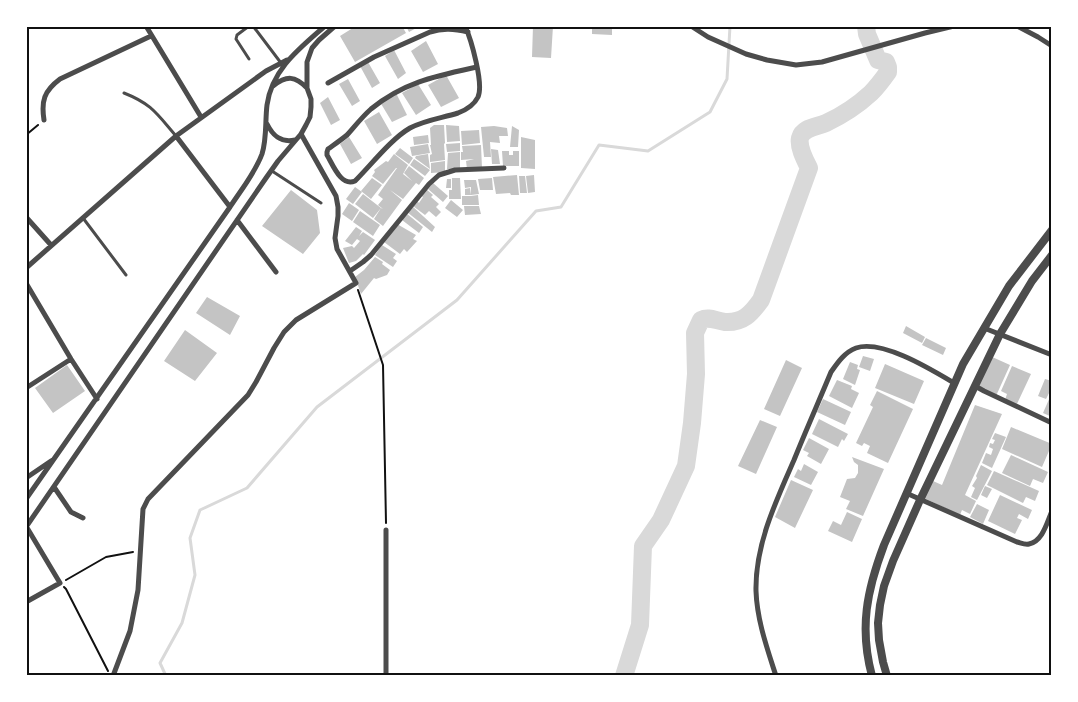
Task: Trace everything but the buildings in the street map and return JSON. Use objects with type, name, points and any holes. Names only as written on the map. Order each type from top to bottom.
[{"type":"street","points":[[146,26],[201,117]]},
{"type":"street","points":[[26,268],[176,136],[266,71],[288,59],[325,26]]},
{"type":"street","points":[[26,602],[60,583],[26,526],[271,171],[301,134],[310,116],[311,99],[308,88],[307,62],[312,48],[335,26]]},
{"type":"street","points":[[328,83],[374,57],[430,32],[449,28],[466,29],[472,26]]},
{"type":"street","points":[[691,26],[708,37],[746,54],[767,60],[796,64],[822,62],[954,26]]},
{"type":"street","points":[[1017,26],[1052,46]]},
{"type":"street","points":[[466,29],[477,67],[480,89],[478,97],[470,107],[412,127],[401,134],[355,181],[350,183],[341,179],[327,155],[328,149],[347,134],[368,111],[396,91],[411,84],[436,76],[477,67]]},
{"type":"street","points":[[44,120],[43,100],[52,85],[60,79],[151,36]]},
{"type":"street","points":[[26,499],[254,170],[262,155],[267,102],[272,86],[288,59]]},
{"type":"street","points":[[272,86],[285,78],[294,78],[308,88]]},
{"type":"street","points":[[266,122],[275,136],[289,141],[296,140]]},
{"type":"street","points":[[112,676],[130,631],[138,590],[143,509],[148,499],[248,395],[284,332],[296,320],[356,283],[337,249],[335,238],[338,207],[336,196],[301,134]]},
{"type":"street","points":[[176,136],[230,207]]},
{"type":"street","points":[[350,271],[371,255],[429,184],[439,175],[455,170],[504,168]]},
{"type":"street","points":[[26,217],[51,245]]},
{"type":"street","points":[[237,220],[276,272]]},
{"type":"street","points":[[872,676],[867,654],[865,631],[869,594],[880,554],[962,364],[1009,286],[1052,230]]},
{"type":"street","points":[[887,676],[879,640],[880,605],[884,586],[893,561],[920,500],[1000,334],[1032,280],[1052,254]]},
{"type":"street","points":[[26,283],[71,360],[97,399]]},
{"type":"street","points":[[984,328],[1052,355]]},
{"type":"street","points":[[776,676],[760,626],[756,591],[758,558],[779,494],[838,362],[848,352],[858,347],[871,346],[905,357],[954,383]]},
{"type":"street","points":[[26,388],[71,360]]},
{"type":"street","points":[[975,386],[1052,423]]},
{"type":"street","points":[[26,478],[56,458]]},
{"type":"street","points":[[54,487],[71,512],[83,518]]},
{"type":"street","points":[[906,493],[1016,542],[1027,545],[1035,542],[1042,534],[1052,511]]},
{"type":"street","points":[[386,530],[386,676]]},
{"type":"lane","points":[[249,26],[236,39],[249,59]]},
{"type":"lane","points":[[253,26],[281,63]]},
{"type":"lane","points":[[124,93],[138,98],[150,106],[176,136]]},
{"type":"lane","points":[[271,171],[321,203]]},
{"type":"lane","points":[[83,218],[126,275]]},
{"type":"path","points":[[26,135],[44,120]]},
{"type":"path","points":[[356,283],[383,365],[386,530]]},
{"type":"path","points":[[112,676],[66,589],[60,583],[106,557],[140,551]]},
{"type":"waterway","points":[[166,676],[160,663],[182,623],[195,575],[190,538],[200,510],[247,488],[317,407],[457,300],[536,211],[561,207],[599,145],[648,151],[710,112],[727,79],[730,26]]},
{"type":"waterway","points":[[624,676],[640,625],[643,546],[661,520],[686,466],[696,374],[695,333],[701,320],[707,318],[725,322],[737,321],[746,317],[761,300],[809,168],[800,145],[802,134],[807,129],[826,123],[855,106],[871,93],[888,72],[886,62],[878,60],[867,34],[866,26]]}]
